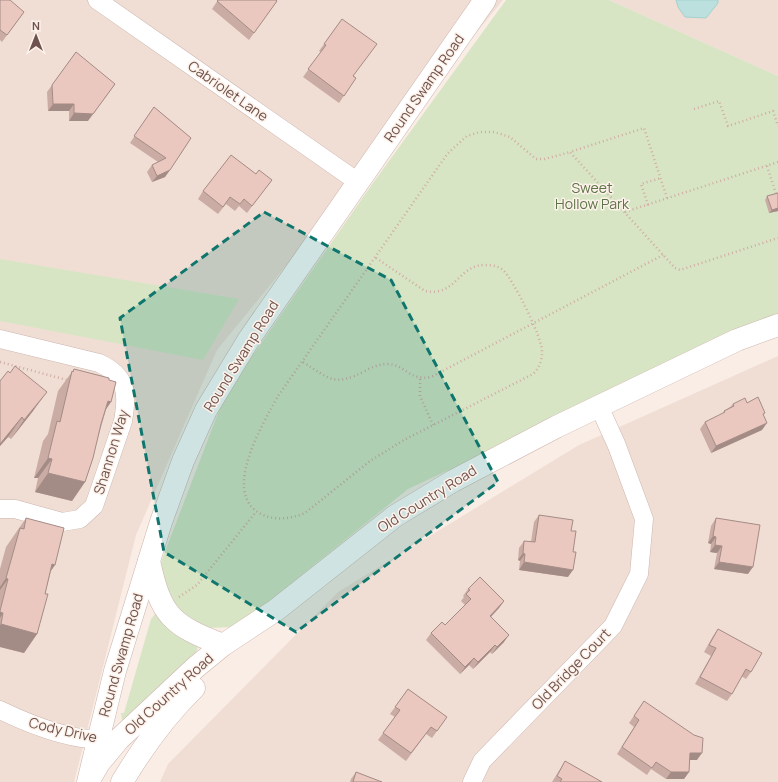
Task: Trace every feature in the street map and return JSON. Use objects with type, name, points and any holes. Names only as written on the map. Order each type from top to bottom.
[{"type":"main road","name":"Round Swamp Road","points":[[89,780],[115,671],[149,561],[183,461],[206,410],[219,386],[249,339],[485,0]]},
{"type":"main road","name":"Old Country Road","points":[[89,780],[99,763],[119,739],[179,682],[223,645],[276,610],[395,516],[492,460],[599,406],[737,340],[778,325]]},
{"type":"main road","points":[[149,561],[158,599],[168,614],[183,628],[223,645]]},
{"type":"main road","points":[[122,782],[152,735],[176,705],[235,652],[276,610]]},
{"type":"street","name":"Cabriolet Lane","points":[[97,0],[358,182]]},
{"type":"street","name":"Shannon Way","points":[[0,339],[99,363],[109,368],[120,377],[125,393],[123,421],[94,506],[80,519],[62,522],[15,509],[0,508]]},
{"type":"street","name":"Old Bridge Court","points":[[472,782],[482,761],[613,626],[638,574],[644,519],[599,406]]},
{"type":"street","name":"Cody Drive","points":[[0,710],[32,726],[98,740],[152,735]]},
{"type":"path","points":[[694,110],[719,101],[728,126],[773,111],[778,126]]},
{"type":"path","points":[[376,258],[420,287],[433,292],[441,292],[454,285],[468,269],[477,265],[492,265],[502,269],[511,279],[542,345],[542,353],[538,368],[533,374],[404,440],[370,461],[305,513],[293,518],[282,519],[270,518],[256,512],[246,496],[243,477],[246,464],[258,432],[278,396],[448,153],[467,136],[480,132],[494,132],[510,137],[536,159],[545,159],[644,128],[668,198]]},
{"type":"path","points":[[570,152],[675,268],[680,270],[778,238]]},
{"type":"path","points":[[625,212],[778,162]]},
{"type":"path","points":[[766,166],[778,200]]},
{"type":"path","points":[[648,205],[641,184],[661,178]]},
{"type":"path","points":[[303,362],[327,378],[337,381],[349,379],[376,365],[389,364],[420,379],[431,377],[662,255]]},
{"type":"path","points":[[0,362],[14,367],[75,382]]},
{"type":"path","points":[[420,379],[420,396],[433,426]]},
{"type":"path","points":[[175,600],[197,585],[256,512]]},
{"type":"highlighted area","points":[[264,212],[391,280],[498,482],[296,632],[164,552],[120,318]]},
{"type":"shaded area","points":[[0,0],[503,0],[217,350],[136,535],[74,782],[0,782]]},
{"type":"shaded area","points":[[609,0],[778,0],[778,76]]},
{"type":"shaded area","points":[[778,356],[778,782],[160,782],[168,764],[338,592],[579,445]]},
{"type":"green space","name":"Sweet Hollow Park","points":[[506,0],[609,0],[778,76],[778,316],[408,489],[252,615],[232,627],[208,628],[184,616],[167,598],[161,562],[225,395],[373,183]]},
{"type":"green space","points":[[0,259],[239,299],[203,360],[0,321]]},
{"type":"green space","points":[[156,613],[198,646],[196,653],[126,718],[122,720],[121,713],[124,713],[151,619]]},
{"type":"water","points":[[676,0],[718,0],[718,3],[706,18],[685,17],[678,7]]},
{"type":"building","points":[[0,0],[10,0],[24,12],[7,35],[0,30]]},
{"type":"building","points":[[217,1],[277,1],[254,33]]},
{"type":"building","points":[[342,19],[377,44],[353,76],[356,78],[344,96],[308,69],[326,45],[324,44]]},
{"type":"building","points":[[76,52],[115,84],[93,114],[74,113],[74,104],[53,104],[52,85]]},
{"type":"building","points":[[154,107],[191,138],[170,170],[157,176],[152,165],[166,158],[134,136]]},
{"type":"building","points":[[231,155],[256,174],[259,170],[272,180],[252,206],[244,199],[240,204],[230,197],[223,207],[203,191]]},
{"type":"building","points":[[778,193],[778,208],[772,210],[767,196]]},
{"type":"building","points":[[15,366],[47,392],[24,420],[22,417],[0,444],[0,381],[8,371],[10,373]]},
{"type":"building","points":[[74,369],[109,378],[109,380],[116,382],[111,402],[108,401],[85,482],[48,473],[52,459],[48,458],[57,421],[60,422],[72,371],[73,372]]},
{"type":"building","points":[[758,397],[765,413],[763,414],[767,423],[716,446],[705,422],[725,412],[724,411],[734,406],[733,404],[745,398],[747,403]]},
{"type":"building","points":[[539,515],[573,520],[571,531],[576,531],[573,552],[576,552],[573,570],[524,562],[524,541],[535,542]]},
{"type":"building","points":[[26,518],[64,528],[55,565],[52,564],[45,594],[48,594],[37,634],[1,624],[3,613],[0,611],[8,579],[6,578],[20,528],[24,529]]},
{"type":"building","points":[[716,518],[760,525],[753,567],[719,562],[722,546],[715,545],[716,537],[713,536]]},
{"type":"building","points":[[480,577],[504,601],[490,616],[509,635],[497,647],[495,645],[478,662],[474,658],[465,667],[431,633],[442,622],[445,625],[471,599],[466,594],[470,590],[468,589]]},
{"type":"building","points":[[718,629],[762,653],[751,672],[746,669],[732,694],[700,677],[716,648],[709,645]]},
{"type":"building","points":[[408,689],[447,717],[437,731],[431,727],[411,753],[383,733],[400,710],[395,707]]},
{"type":"building","points":[[644,701],[694,735],[703,738],[702,753],[690,753],[689,772],[671,772],[656,762],[652,768],[622,747],[639,720],[634,716]]},
{"type":"building","points":[[565,761],[602,782],[560,782],[562,779],[557,776]]},
{"type":"building","points":[[356,772],[382,782],[353,782]]}]
